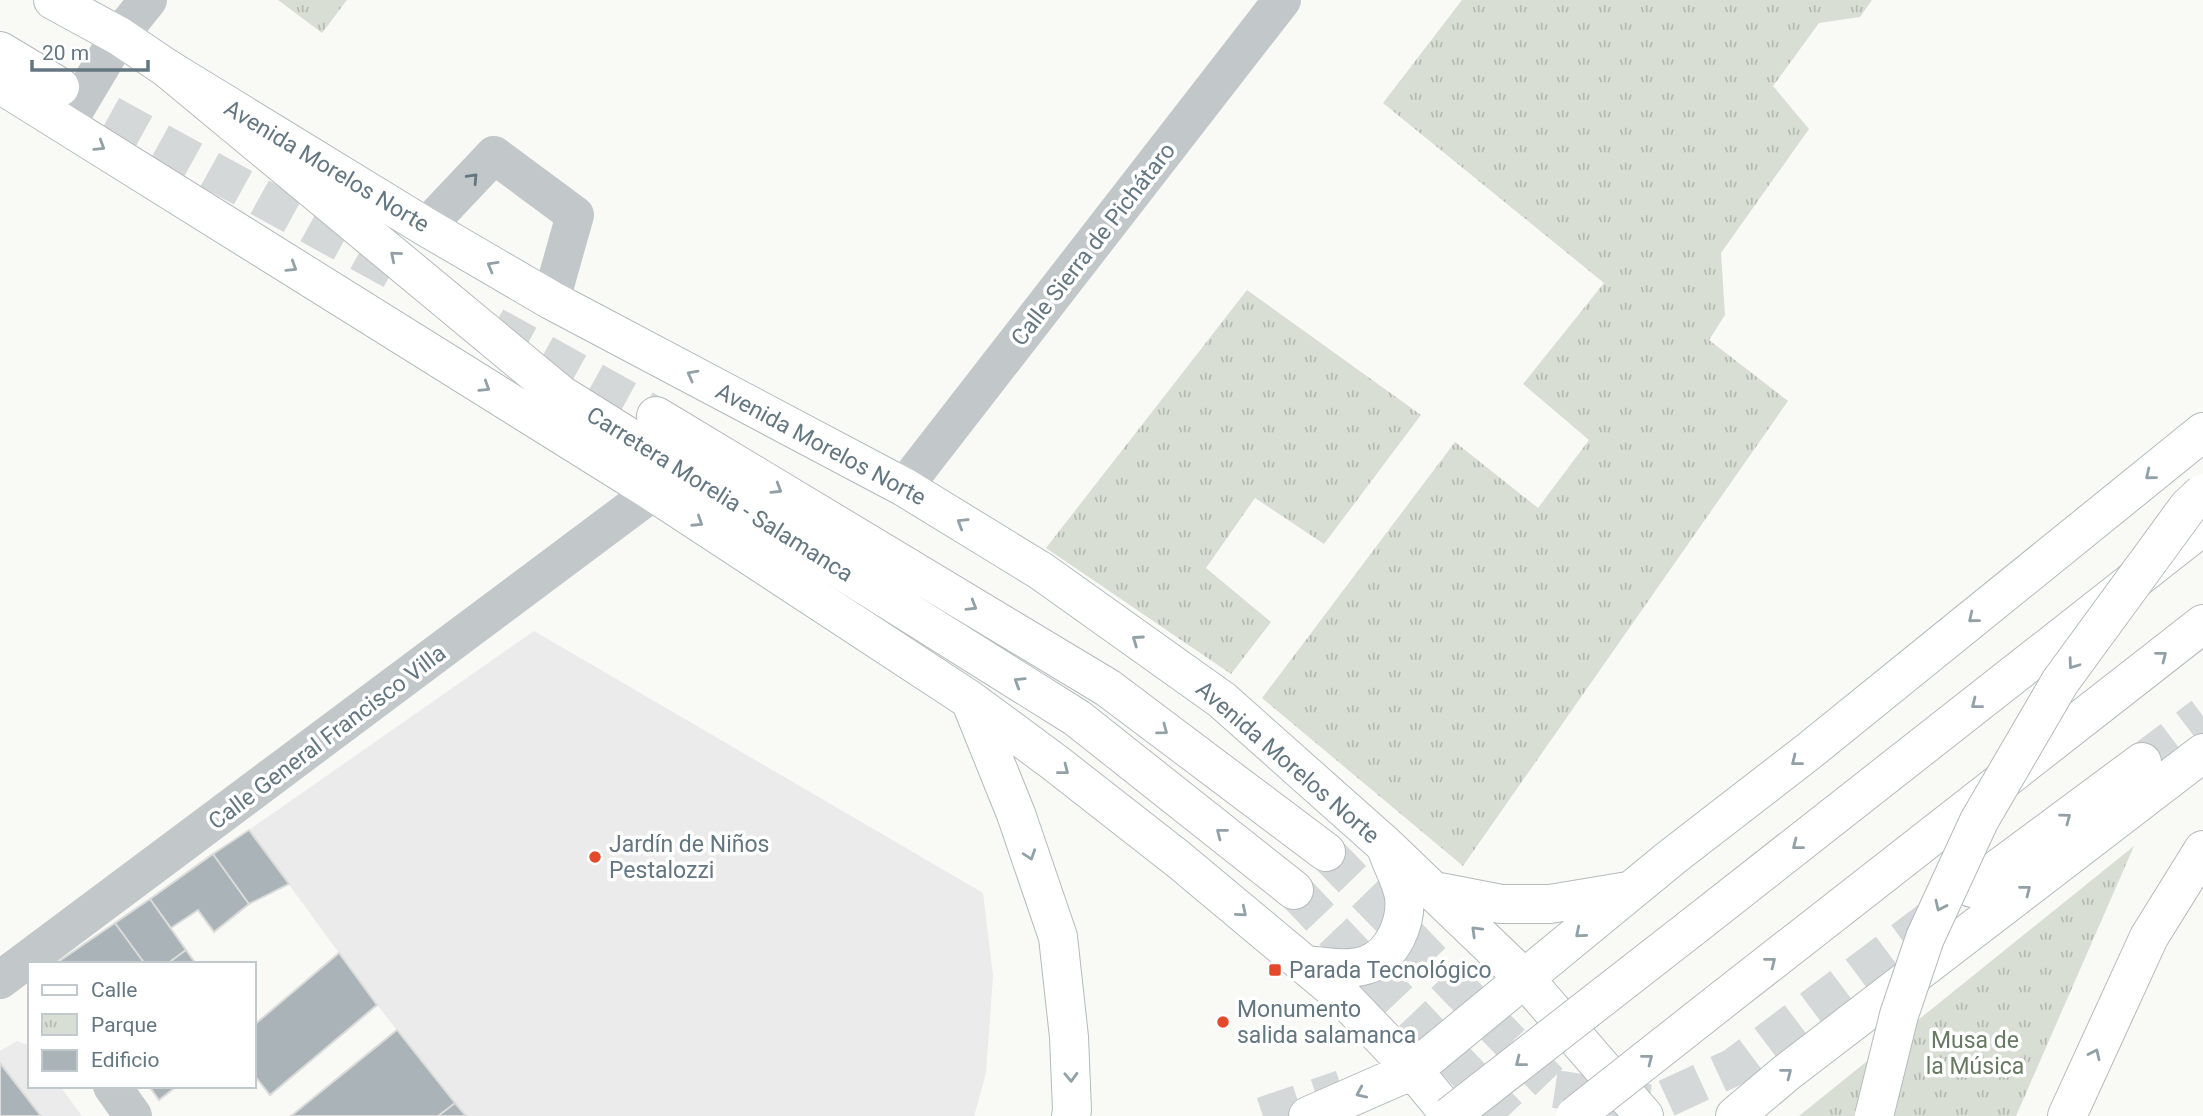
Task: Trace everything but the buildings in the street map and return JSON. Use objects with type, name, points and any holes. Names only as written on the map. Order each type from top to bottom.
[{"type":"main road","name":"Avenida Morelos Norte","points":[[53,0],[119,36],[168,69],[426,227],[551,300],[904,487],[1041,571],[1222,700],[1385,845],[1525,979],[1644,1116]]},
{"type":"main road","points":[[0,51],[60,86]]},
{"type":"main road","name":"Carretera Morelia - Salamanca","points":[[168,69],[560,394],[1077,718],[1294,890]]},
{"type":"main road","points":[[0,84],[653,492],[970,700],[1054,762],[1306,965],[1365,1018],[1413,1070],[1450,1116],[2203,526]]},
{"type":"main road","name":"Carretera Morelia - Salamanca","points":[[656,416],[1108,688],[1326,852]]},
{"type":"main road","points":[[1308,1116],[1413,1070],[1630,891],[1809,751],[2203,432]]},
{"type":"main road","points":[[1874,1116],[1899,1015],[1925,938],[1979,821],[2060,682],[2188,507],[2203,493]]},
{"type":"main road","points":[[1575,1116],[2203,624]]},
{"type":"main road","points":[[970,700],[1016,814],[1058,937],[1069,1037],[1071,1116]]},
{"type":"main road","points":[[1735,1116],[1786,1073],[2203,753]]},
{"type":"main road","points":[[1972,888],[2142,762]]},
{"type":"main road","points":[[1306,965],[1338,968],[1367,965],[1380,957],[1397,936],[1404,918],[1404,895],[1385,845]]},
{"type":"main road","points":[[2067,1116],[2149,937],[2203,850]]},
{"type":"main road","points":[[1434,891],[1501,904],[1550,904],[1630,891]]},
{"type":"street","points":[[66,125],[119,36],[148,0]]},
{"type":"street","name":"Calle Sierra de Pichátaro","points":[[904,487],[1282,0]]},
{"type":"street","points":[[426,227],[494,155],[575,215],[551,300]]},
{"type":"street","name":"Calle General Francisco Villa","points":[[13,967],[653,492]]},
{"type":"street","points":[[112,1088],[133,1116]]},
{"type":"shaded area","name":"Jardín de Niños Pestalozzi","points":[[534,631],[983,893],[993,976],[986,1073],[974,1116],[466,1116],[377,1005],[249,830]]},
{"type":"shaded area","points":[[17,1041],[28,1045],[28,1088],[61,1088],[82,1116],[0,1116],[0,1051]]},
{"type":"green space","points":[[278,0],[347,0],[322,33]]},
{"type":"green space","points":[[1462,0],[1872,0],[1860,17],[1819,23],[1773,86],[1809,129],[1721,253],[1725,315],[1709,340],[1788,401],[1463,866],[1262,698],[1455,442],[1538,508],[1589,440],[1523,384],[1604,283],[1383,103]]},
{"type":"green space","points":[[1247,290],[1421,415],[1324,544],[1255,498],[1206,568],[1271,622],[1231,674],[1046,548]]},
{"type":"green space","name":"Musa de la Música","points":[[2134,846],[2016,1116],[1799,1116]]},
{"type":"tunnel","points":[[60,87],[401,275]]},
{"type":"tunnel","points":[[494,326],[656,416]]},
{"type":"tunnel","points":[[2142,762],[2203,716]]},
{"type":"tunnel","points":[[1326,852],[1549,1082]]},
{"type":"tunnel","points":[[1294,890],[1508,1116]]},
{"type":"tunnel","points":[[1555,1089],[1654,1104],[1734,1067],[1946,908]]},
{"type":"tunnel","points":[[1263,1116],[1342,1089]]},
{"type":"place","name":"Jardín de Niños Pestalozzi","points":[[595,857]]},
{"type":"place","name":"Parada Tecnológico","points":[[1275,970]]},
{"type":"place","name":"Monumento salida salamanca","points":[[1223,1022]]}]
